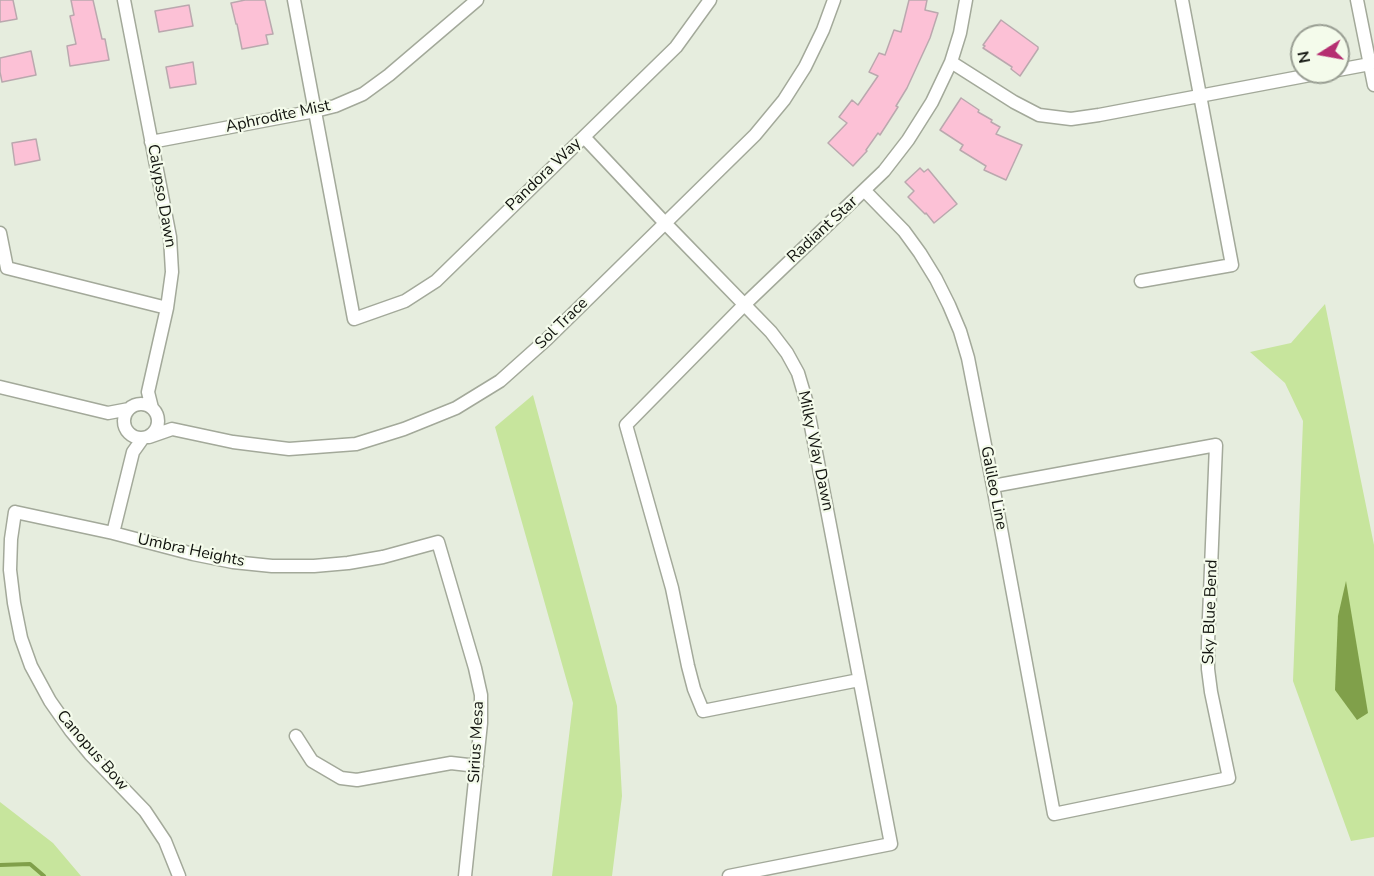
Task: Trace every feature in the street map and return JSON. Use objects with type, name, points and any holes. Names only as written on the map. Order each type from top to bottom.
[{"type":"street","name":"Calypso Dawn","points":[[124,0],[170,237],[172,272],[167,308],[148,392],[154,410]]},
{"type":"street","points":[[294,0],[315,111]]},
{"type":"street","name":"Aphrodite Mist","points":[[152,142],[315,111],[335,106],[363,94],[389,75],[477,0]]},
{"type":"street","name":"Pandora Way","points":[[315,111],[354,319],[405,301],[436,281],[676,47],[710,0]]},
{"type":"street","name":"Sol Trace","points":[[146,437],[172,429],[233,442],[289,449],[356,444],[404,429],[456,408],[500,381],[547,339],[755,135],[784,100],[805,67],[823,30],[834,0]]},
{"type":"street","name":"Radiant Star","points":[[859,680],[704,711],[694,689],[672,588],[626,425],[744,305],[884,171],[908,140],[932,102],[951,62],[960,33],[966,0]]},
{"type":"street","points":[[1140,282],[1232,265],[1182,0]]},
{"type":"street","points":[[1357,0],[1374,85]]},
{"type":"street","points":[[951,62],[1039,115],[1071,118],[1099,116],[1290,79]]},
{"type":"street","points":[[1350,67],[1370,63]]},
{"type":"street","name":"Milky Way Dawn","points":[[584,137],[771,332],[787,353],[798,373],[806,400],[891,844],[729,876]]},
{"type":"street","name":"Galileo Line","points":[[865,191],[903,231],[920,253],[949,305],[968,357],[1054,814]]},
{"type":"street","points":[[0,232],[7,268],[167,308]]},
{"type":"street","points":[[0,387],[108,413],[141,404],[154,410],[172,429]]},
{"type":"street","points":[[133,452],[123,422],[124,416],[148,392]]},
{"type":"street","points":[[113,533],[133,452],[156,429],[158,417],[154,410]]},
{"type":"street","points":[[108,413],[132,436],[146,437]]},
{"type":"street","name":"Sky Blue Bend","points":[[993,486],[1216,445],[1208,669],[1229,778],[1054,814]]},
{"type":"street","name":"Umbra Heights","points":[[15,512],[113,533],[193,554],[233,562],[272,566],[348,563],[383,557],[438,542]]},
{"type":"street","name":"Canopus Bow","points":[[15,512],[10,570],[21,638],[32,666],[50,701],[71,731],[145,811],[165,841],[179,876]]},
{"type":"street","name":"Sirius Mesa","points":[[438,542],[481,695],[481,723],[465,876]]},
{"type":"street","points":[[296,736],[312,762],[340,778],[357,780],[451,763],[477,765]]},
{"type":"shaded area","points":[[1325,304],[1374,545],[1374,837],[1351,841],[1293,681],[1303,421],[1285,383],[1250,352],[1291,343]]},
{"type":"shaded area","points":[[533,395],[617,706],[622,796],[612,876],[552,876],[573,703],[495,427]]},
{"type":"shaded area","points":[[1346,581],[1368,713],[1357,720],[1335,690],[1338,616]]},
{"type":"shaded area","points":[[0,802],[53,843],[81,876],[0,876]]},
{"type":"building","points":[[0,0],[13,0],[17,19],[0,22]]},
{"type":"building","points":[[71,0],[93,0],[109,60],[70,66],[67,46],[76,44],[70,16],[74,15]]},
{"type":"building","points":[[265,0],[273,34],[266,35],[268,44],[242,49],[231,3]]},
{"type":"building","points":[[909,0],[927,0],[925,10],[938,13],[930,38],[896,106],[898,107],[880,135],[878,133],[867,151],[853,166],[828,143],[847,123],[839,117],[852,100],[858,105],[878,76],[869,72],[879,53],[885,55],[894,30],[901,32]]},
{"type":"building","points":[[189,5],[193,26],[159,32],[155,11]]},
{"type":"building","points":[[1001,20],[1038,47],[1020,76],[1011,69],[1012,67],[983,48]]},
{"type":"building","points":[[31,51],[36,75],[2,82],[0,58]]},
{"type":"building","points":[[193,62],[196,84],[170,88],[166,67]]},
{"type":"building","points":[[961,98],[1000,127],[996,134],[1022,145],[1006,180],[984,170],[986,166],[960,150],[963,145],[940,130]]},
{"type":"building","points":[[36,139],[40,160],[15,165],[12,143]]},
{"type":"building","points":[[920,168],[924,172],[928,169],[957,204],[934,223],[908,197],[914,191],[905,182]]},
{"type":"waterway","points":[[0,865],[30,864],[44,876]]}]
